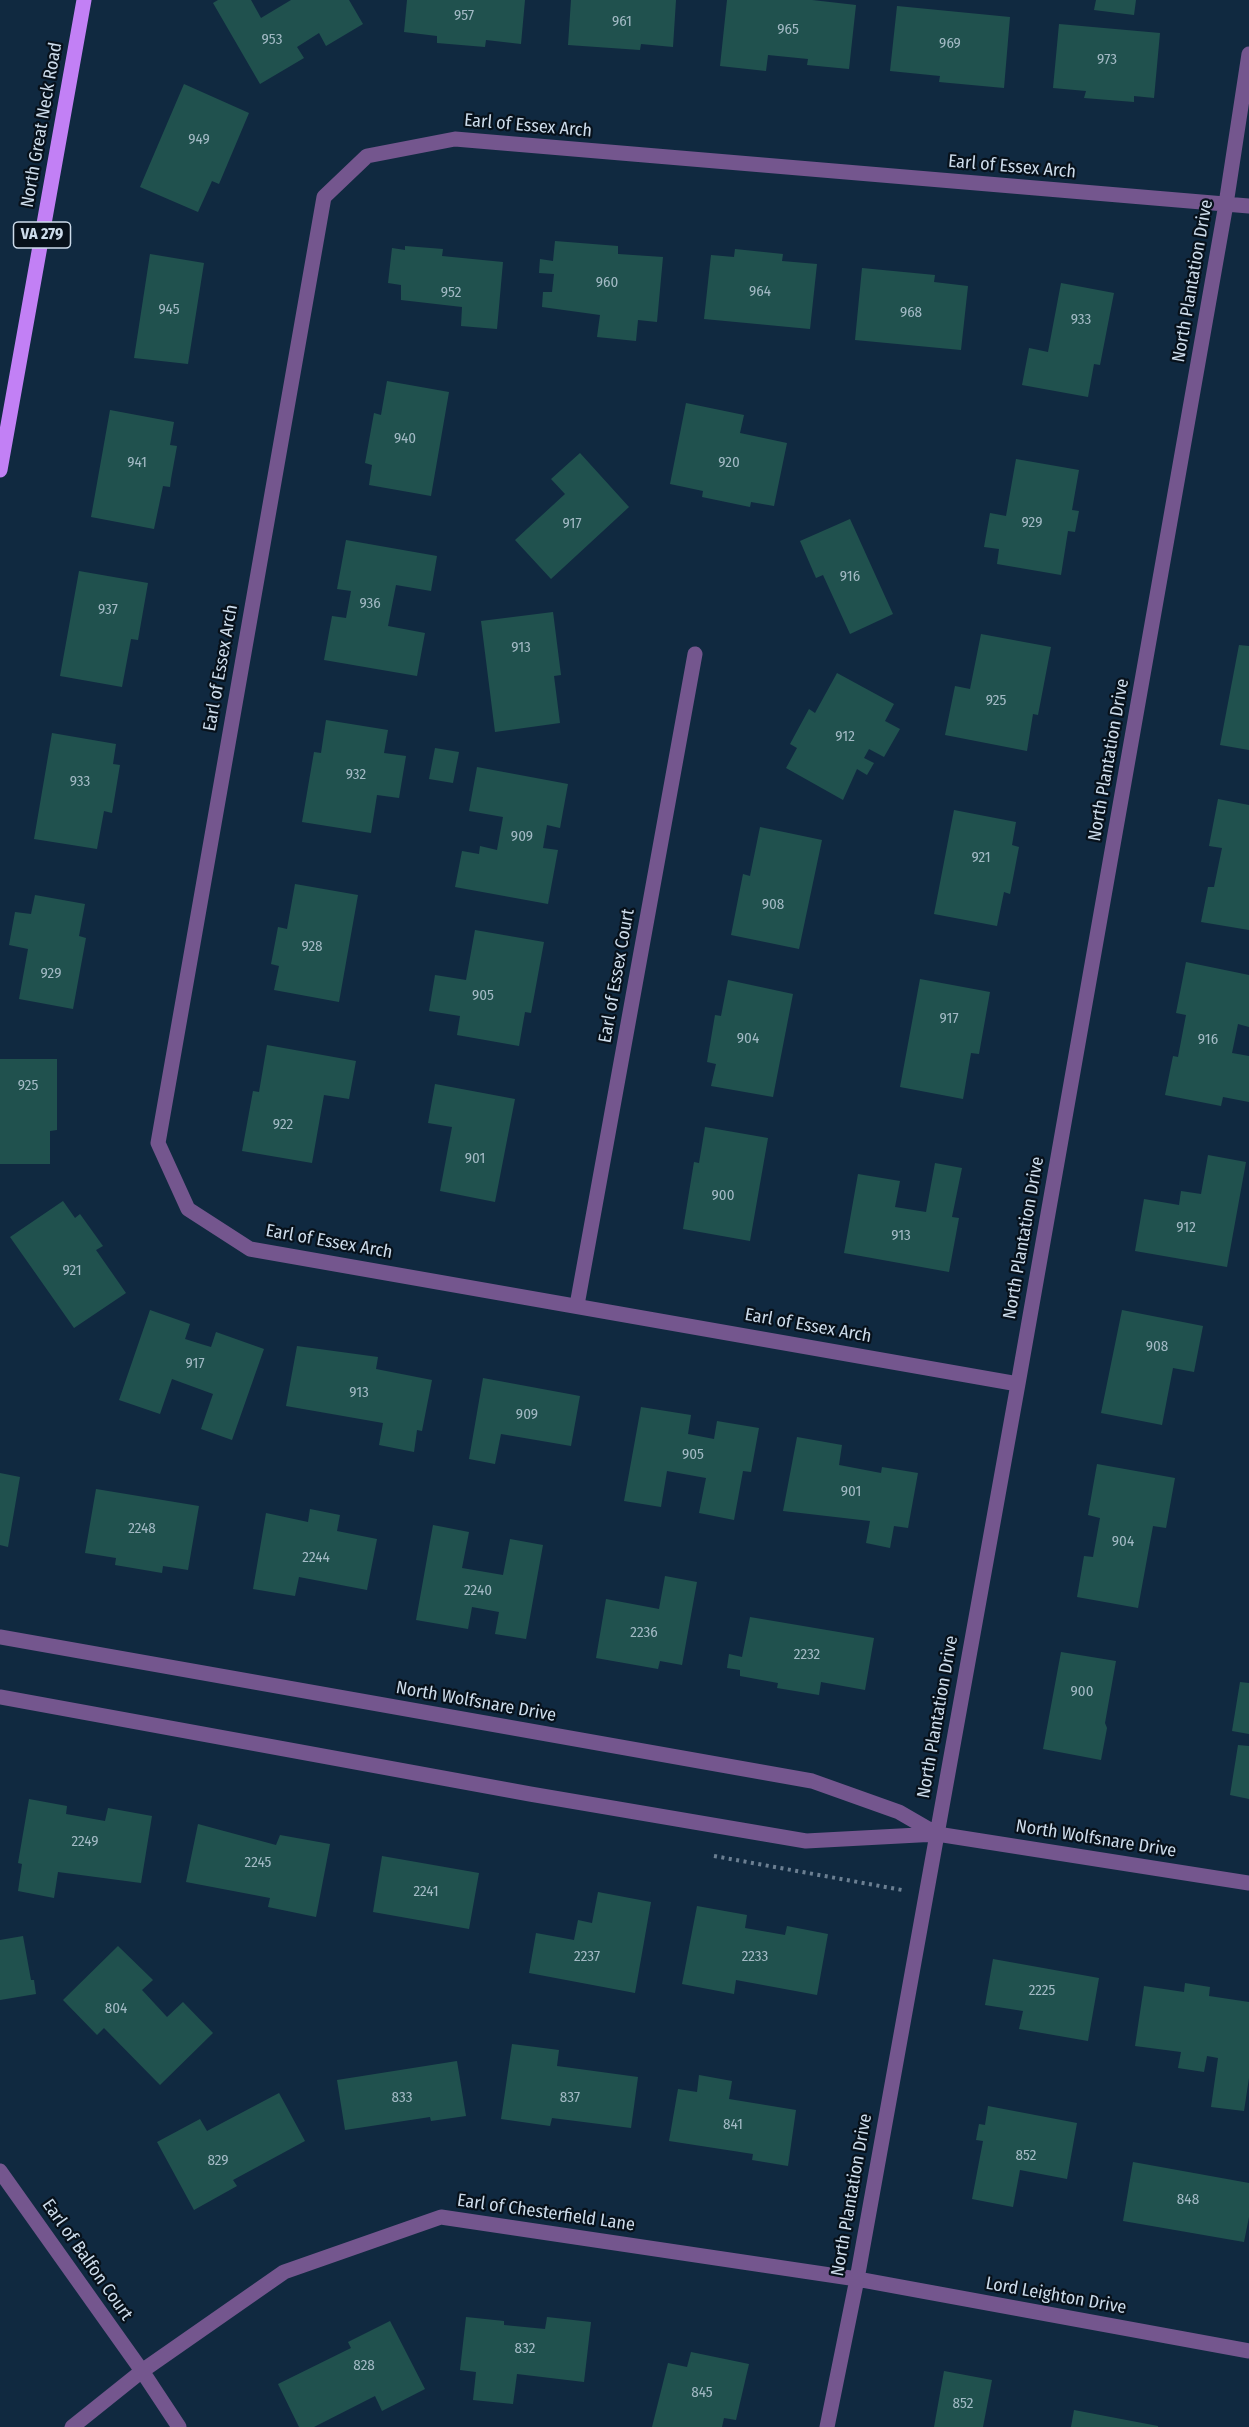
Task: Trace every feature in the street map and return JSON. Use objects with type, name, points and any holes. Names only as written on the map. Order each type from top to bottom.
[{"type":"main road","name":"North Great Neck Road","points":[[0,470],[84,0]]},
{"type":"street","name":"North Plantation Drive","points":[[827,2427],[857,2279],[1018,1384],[1226,204],[1249,54]]},
{"type":"street","name":"Earl of Essex Arch","points":[[1018,1384],[250,1249],[188,1209],[158,1143],[324,197],[367,156],[454,139],[1249,206]]},
{"type":"street","name":"Earl of Essex Court","points":[[577,1305],[695,654]]},
{"type":"street","name":"North Wolfsnare Drive","points":[[0,1637],[812,1781],[880,1804],[937,1834]]},
{"type":"street","name":"North Wolfsnare Drive","points":[[0,1698],[530,1794],[806,1840],[937,1834],[1249,1883]]},
{"type":"street","name":"Earl of Balfon Court","points":[[0,2171],[179,2427]]},
{"type":"street","name":"Earl of Chesterfield Lane","points":[[72,2427],[142,2371],[284,2272],[441,2217],[857,2279]]},
{"type":"street","name":"Lord Leighton Drive","points":[[857,2279],[1249,2351]]},
{"type":"building","points":[[218,0],[251,0],[261,18],[291,0],[349,0],[363,24],[326,46],[319,33],[297,47],[304,58],[260,84],[213,3]]},
{"type":"building","points":[[407,0],[525,0],[521,44],[486,40],[485,47],[437,43],[437,36],[404,32]]},
{"type":"building","points":[[571,0],[676,0],[673,47],[641,44],[640,50],[568,45]]},
{"type":"building","points":[[727,0],[812,0],[856,5],[849,69],[807,65],[808,59],[768,55],[766,71],[720,66]]},
{"type":"building","points":[[1096,0],[1136,0],[1134,15],[1094,10]]},
{"type":"building","points":[[897,6],[1010,17],[1004,88],[939,82],[940,76],[890,71]]},
{"type":"building","points":[[1059,24],[1160,33],[1154,98],[1134,96],[1134,102],[1084,98],[1086,91],[1053,88]]},
{"type":"building","points":[[184,84],[249,113],[219,184],[212,181],[198,212],[140,187]]},
{"type":"building","points":[[555,241],[618,246],[618,254],[663,257],[657,322],[638,320],[636,341],[597,337],[600,315],[542,307],[543,292],[552,292],[554,274],[539,273],[540,259],[553,261]]},
{"type":"building","points":[[405,246],[443,249],[442,256],[503,262],[497,329],[461,326],[462,307],[401,300],[401,285],[388,283],[392,248],[405,250]]},
{"type":"building","points":[[735,249],[783,254],[782,261],[817,264],[810,329],[704,319],[711,255],[734,257]]},
{"type":"building","points":[[150,254],[204,263],[188,364],[134,358]]},
{"type":"building","points":[[862,268],[935,275],[934,282],[968,286],[961,350],[855,340]]},
{"type":"building","points":[[1061,283],[1114,293],[1100,365],[1094,364],[1088,397],[1022,385],[1029,348],[1048,352]]},
{"type":"building","points":[[387,381],[449,392],[431,496],[369,485],[372,465],[365,463],[374,413],[381,415]]},
{"type":"building","points":[[686,403],[744,415],[740,433],[787,443],[774,506],[751,502],[750,507],[702,497],[703,491],[670,484]]},
{"type":"building","points":[[110,410],[174,422],[170,445],[177,446],[170,487],[163,486],[154,529],[91,517]]},
{"type":"building","points":[[580,453],[629,507],[551,579],[515,540],[565,494],[551,479]]},
{"type":"building","points":[[1016,459],[1079,470],[1072,510],[1079,511],[1075,532],[1068,531],[1061,575],[997,564],[999,549],[984,547],[990,513],[1006,516]]},
{"type":"building","points":[[850,519],[893,614],[850,634],[823,575],[816,578],[800,541]]},
{"type":"building","points":[[346,540],[437,556],[431,591],[396,585],[388,626],[425,633],[417,676],[324,660],[332,616],[346,618],[351,591],[337,589]]},
{"type":"building","points":[[79,571],[148,583],[138,640],[131,639],[122,687],[60,676]]},
{"type":"building","points":[[553,612],[561,675],[554,676],[560,723],[495,732],[481,621]]},
{"type":"building","points":[[981,634],[1051,647],[1038,715],[1033,714],[1027,751],[945,735],[955,686],[970,689]]},
{"type":"building","points":[[1239,645],[1249,646],[1249,750],[1220,745]]},
{"type":"building","points":[[837,673],[894,704],[885,721],[900,729],[884,757],[869,749],[864,758],[874,763],[867,775],[857,769],[843,800],[786,768],[797,748],[790,744],[809,709],[815,713]]},
{"type":"building","points":[[326,720],[388,730],[384,753],[406,756],[399,798],[377,795],[371,833],[302,822],[314,752],[321,753]]},
{"type":"building","points":[[52,733],[116,744],[113,764],[120,765],[112,813],[104,811],[97,849],[34,839]]},
{"type":"building","points":[[435,748],[459,752],[453,783],[429,779]]},
{"type":"building","points":[[477,767],[568,784],[560,828],[547,825],[543,848],[558,850],[548,904],[455,887],[462,851],[479,854],[480,846],[497,850],[503,817],[469,811]]},
{"type":"building","points":[[1218,799],[1249,805],[1249,930],[1201,922],[1208,887],[1214,887],[1222,848],[1209,846]]},
{"type":"building","points":[[954,810],[1016,822],[1012,845],[1019,847],[1010,894],[1004,892],[997,926],[934,914]]},
{"type":"building","points":[[760,827],[822,840],[799,949],[731,935],[743,874],[750,876]]},
{"type":"building","points":[[295,884],[358,895],[339,1002],[274,990],[279,966],[271,964],[278,927],[287,929]]},
{"type":"building","points":[[35,895],[85,904],[79,936],[86,938],[73,1009],[19,999],[28,949],[9,945],[15,912],[31,914]]},
{"type":"building","points":[[475,930],[544,942],[531,1013],[525,1012],[519,1046],[457,1035],[460,1016],[429,1011],[435,975],[466,980]]},
{"type":"building","points":[[1186,962],[1249,975],[1249,1027],[1238,1024],[1232,1053],[1249,1056],[1249,1102],[1223,1097],[1221,1106],[1165,1095],[1173,1056],[1178,1057],[1186,1015],[1176,1013]]},
{"type":"building","points":[[920,979],[990,992],[979,1054],[971,1053],[963,1099],[900,1087]]},
{"type":"building","points":[[728,980],[793,994],[773,1097],[711,1086],[716,1064],[707,1062],[715,1015],[721,1016]]},
{"type":"building","points":[[267,1045],[356,1061],[349,1099],[324,1095],[312,1163],[242,1151],[253,1091],[259,1092]]},
{"type":"building","points":[[0,1059],[57,1059],[57,1130],[50,1131],[50,1164],[0,1164]]},
{"type":"building","points":[[435,1084],[515,1099],[495,1202],[440,1191],[452,1127],[428,1123]]},
{"type":"building","points":[[705,1127],[768,1138],[750,1241],[683,1229],[694,1162],[699,1163]]},
{"type":"building","points":[[1208,1155],[1246,1162],[1227,1267],[1135,1251],[1144,1199],[1179,1205],[1181,1191],[1201,1194]]},
{"type":"building","points":[[935,1163],[962,1168],[952,1217],[959,1218],[949,1272],[844,1253],[858,1174],[900,1181],[895,1207],[926,1212]]},
{"type":"building","points":[[63,1201],[75,1218],[80,1214],[103,1246],[96,1250],[126,1293],[74,1328],[10,1237]]},
{"type":"building","points":[[150,1310],[190,1324],[185,1339],[211,1347],[216,1332],[264,1349],[232,1440],[201,1429],[213,1394],[172,1379],[160,1414],[119,1400]]},
{"type":"building","points":[[1122,1310],[1203,1326],[1194,1372],[1173,1368],[1162,1425],[1101,1413]]},
{"type":"building","points":[[297,1346],[378,1357],[376,1369],[432,1380],[422,1431],[417,1430],[414,1452],[379,1445],[383,1423],[286,1406]]},
{"type":"building","points":[[483,1378],[580,1396],[571,1446],[501,1434],[495,1464],[469,1459]]},
{"type":"building","points":[[641,1407],[691,1415],[688,1434],[714,1439],[717,1421],[759,1428],[751,1472],[743,1471],[734,1520],[699,1513],[706,1478],[667,1471],[661,1507],[624,1501]]},
{"type":"building","points":[[797,1437],[842,1445],[839,1465],[881,1473],[882,1467],[918,1473],[908,1528],[894,1526],[890,1548],[866,1543],[870,1521],[783,1511]]},
{"type":"building","points":[[1097,1464],[1175,1478],[1166,1528],[1153,1526],[1138,1608],[1077,1597],[1084,1556],[1093,1557],[1100,1518],[1088,1515]]},
{"type":"building","points":[[0,1473],[20,1477],[8,1547],[0,1545]]},
{"type":"building","points":[[96,1489],[199,1506],[188,1570],[163,1566],[162,1573],[115,1565],[116,1558],[85,1553]]},
{"type":"building","points":[[310,1509],[340,1515],[337,1531],[377,1539],[367,1590],[299,1577],[295,1596],[253,1589],[266,1513],[308,1522]]},
{"type":"building","points":[[433,1525],[469,1532],[462,1568],[503,1575],[510,1539],[543,1545],[526,1639],[495,1634],[499,1612],[472,1607],[468,1629],[416,1620]]},
{"type":"building","points":[[665,1576],[697,1582],[682,1665],[660,1661],[658,1669],[596,1658],[606,1599],[659,1609]]},
{"type":"building","points":[[750,1617],[874,1638],[865,1690],[821,1682],[819,1695],[777,1688],[778,1683],[740,1676],[740,1670],[727,1668],[729,1654],[742,1657]]},
{"type":"building","points":[[1061,1652],[1116,1661],[1101,1760],[1043,1749]]},
{"type":"building","points":[[1240,1682],[1249,1683],[1249,1734],[1232,1731]]},
{"type":"building","points":[[1238,1745],[1249,1746],[1249,1799],[1230,1795]]},
{"type":"building","points":[[29,1799],[67,1806],[66,1814],[105,1821],[108,1808],[152,1816],[141,1883],[58,1872],[54,1898],[18,1891],[22,1864],[18,1863]]},
{"type":"building","points":[[198,1824],[276,1845],[280,1835],[330,1844],[316,1917],[268,1907],[270,1898],[186,1882]]},
{"type":"building","points":[[382,1856],[479,1873],[469,1929],[373,1912]]},
{"type":"building","points":[[598,1892],[651,1902],[635,1993],[529,1973],[536,1933],[574,1940],[578,1920],[592,1923]]},
{"type":"building","points":[[697,1906],[747,1915],[745,1928],[785,1935],[787,1926],[828,1934],[817,1995],[736,1980],[734,1994],[682,1984]]},
{"type":"building","points":[[23,1936],[31,1980],[34,1980],[36,1994],[0,2000],[0,1940]]},
{"type":"building","points":[[118,1946],[153,1980],[142,1990],[167,2017],[183,2002],[213,2033],[160,2085],[104,2028],[97,2035],[63,2000]]},
{"type":"building","points":[[993,1959],[1099,1978],[1088,2041],[1019,2029],[1023,2011],[985,2005]]},
{"type":"building","points":[[1185,1983],[1210,1987],[1209,1996],[1249,2002],[1249,2078],[1244,2111],[1211,2107],[1218,2058],[1207,2056],[1204,2072],[1178,2068],[1181,2052],[1135,2046],[1144,1986],[1184,1992]]},
{"type":"building","points":[[512,2044],[559,2050],[557,2066],[638,2077],[631,2128],[552,2118],[550,2126],[501,2119]]},
{"type":"building","points":[[457,2061],[466,2116],[431,2121],[430,2117],[345,2130],[337,2080]]},
{"type":"building","points":[[699,2075],[732,2081],[729,2099],[796,2110],[788,2166],[752,2160],[753,2154],[669,2141],[678,2089],[697,2092]]},
{"type":"building","points":[[279,2093],[305,2141],[233,2180],[237,2186],[194,2210],[157,2142],[200,2119],[207,2131]]},
{"type":"building","points":[[988,2106],[1077,2123],[1067,2179],[1020,2170],[1013,2207],[972,2199],[983,2141],[976,2140],[979,2124],[985,2125]]},
{"type":"building","points":[[1133,2162],[1249,2183],[1249,2217],[1244,2242],[1123,2221]]},
{"type":"building","points":[[466,2317],[504,2321],[504,2325],[545,2329],[547,2317],[591,2322],[584,2382],[517,2374],[513,2404],[473,2400],[476,2372],[460,2370]]},
{"type":"building","points":[[390,2321],[425,2389],[382,2411],[375,2396],[314,2427],[299,2427],[278,2384],[351,2348],[348,2342]]},
{"type":"building","points":[[691,2352],[749,2364],[736,2420],[724,2418],[722,2427],[652,2427],[668,2363],[687,2367]]},
{"type":"building","points":[[944,2371],[992,2380],[983,2427],[934,2427]]},
{"type":"building","points":[[1074,2410],[1158,2426],[1158,2427],[1071,2427]]}]
